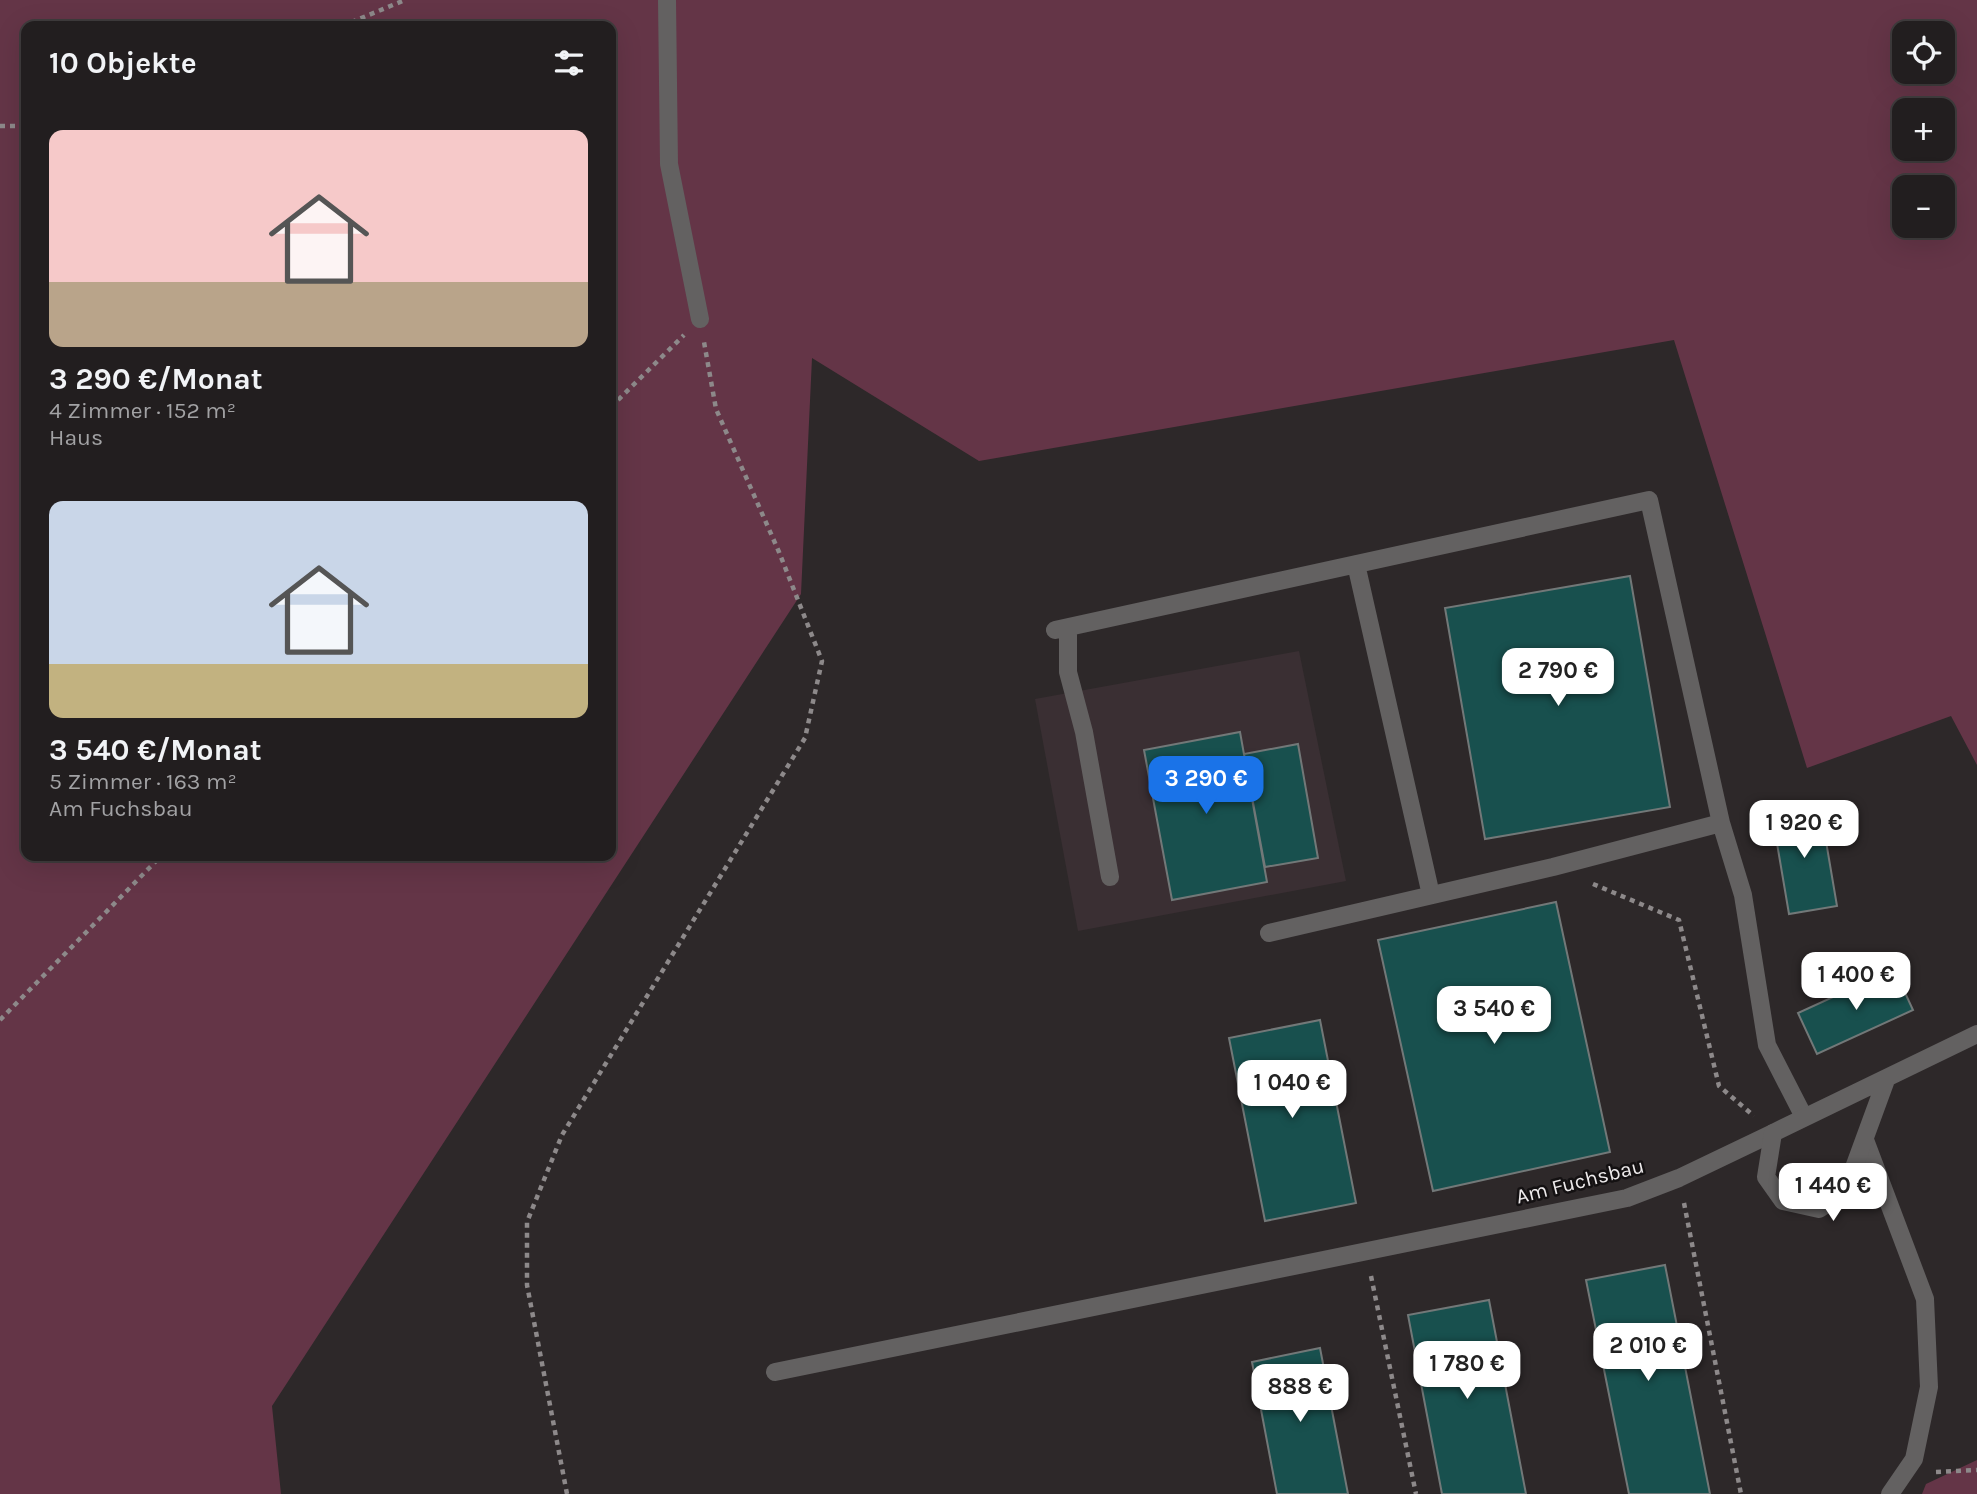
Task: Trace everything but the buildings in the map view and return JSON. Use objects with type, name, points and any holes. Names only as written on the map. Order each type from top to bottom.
[{"type":"street","points":[[667,0],[669,164],[700,319]]},
{"type":"street","points":[[1110,877],[1084,732],[1068,672],[1061,628],[1649,500],[1721,823],[1743,895],[1767,1045],[1804,1116]]},
{"type":"street","points":[[1356,564],[1431,895]]},
{"type":"street","points":[[1269,933],[1553,867],[1721,823]]},
{"type":"street","name":"Am Fuchsbau","points":[[775,1372],[1627,1198],[1679,1178],[1977,1034]]},
{"type":"street","points":[[1773,1133],[1766,1177],[1783,1201],[1819,1209],[1845,1192],[1886,1080]]},
{"type":"street","points":[[1865,1140],[1925,1299],[1929,1387],[1914,1459],[1890,1494]]},
{"type":"path","points":[[354,21],[405,0]]},
{"type":"path","points":[[0,126],[21,126]]},
{"type":"path","points":[[616,402],[700,319]]},
{"type":"path","points":[[567,1494],[527,1285],[527,1222],[562,1135],[806,738],[822,661],[779,552],[716,409],[700,319]]},
{"type":"path","points":[[0,1020],[155,861]]},
{"type":"path","points":[[1553,867],[1679,920],[1719,1086],[1773,1133]]},
{"type":"path","points":[[1679,1178],[1741,1494]]},
{"type":"path","points":[[1366,1251],[1416,1494]]},
{"type":"path","points":[[1909,1468],[1923,1473],[1977,1470]]},
{"type":"shaded area","points":[[0,0],[1977,0],[1977,765],[1951,716],[1807,768],[1674,340],[979,461],[812,358],[801,594],[272,1406],[281,1494],[0,1494]]},
{"type":"shaded area","points":[[1299,651],[1346,881],[1078,931],[1035,699]]},
{"type":"shaded area","points":[[1977,1460],[1977,1494],[1922,1494],[1926,1484]]}]
